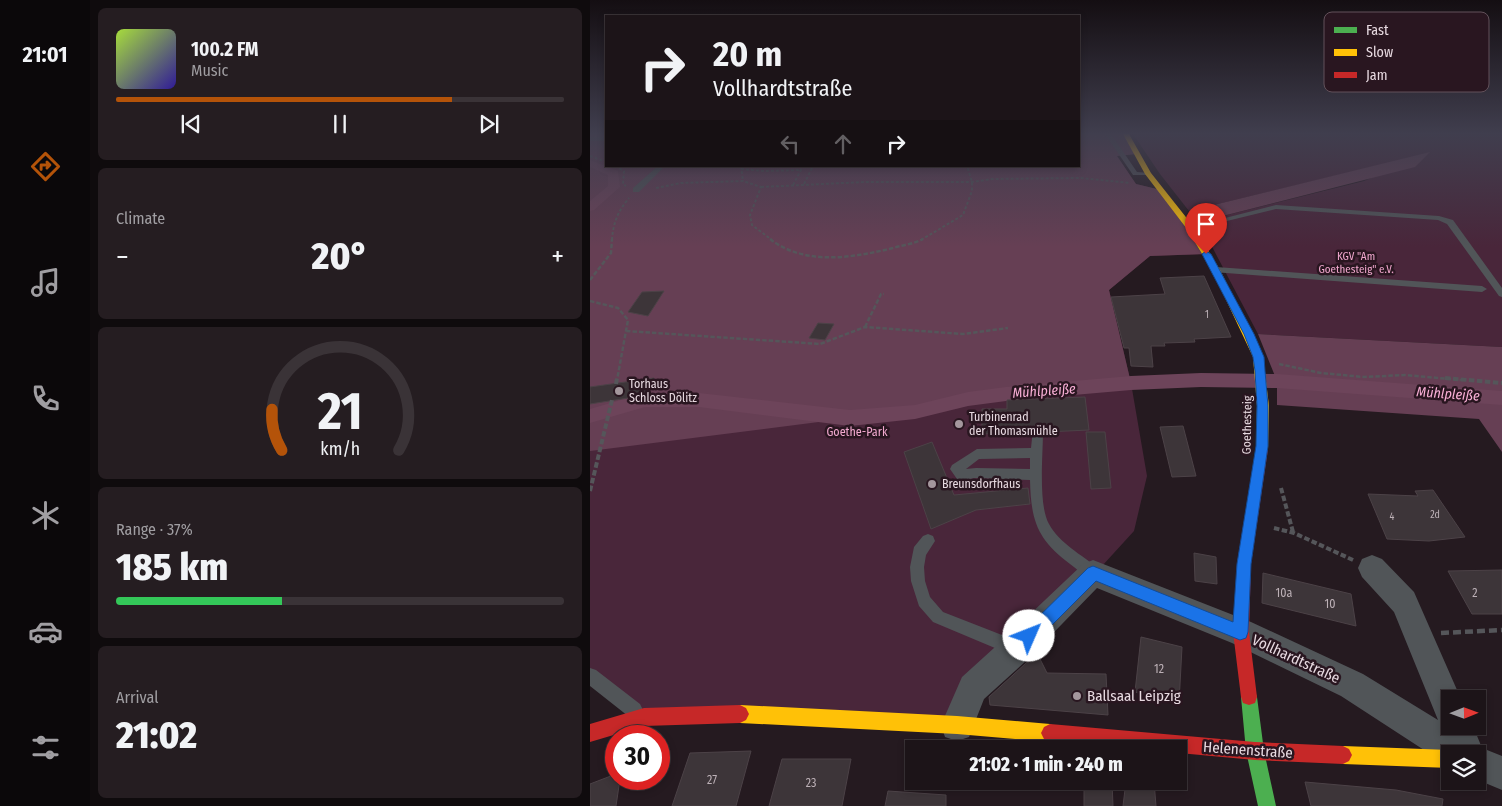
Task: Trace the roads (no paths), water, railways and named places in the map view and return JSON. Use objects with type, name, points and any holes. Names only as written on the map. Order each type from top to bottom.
[{"type":"main road","name":"Goethesteig","points":[[1148,174],[1190,228],[1216,270],[1258,357],[1263,406],[1262,446],[1244,564],[1240,632],[1255,751],[1267,806]]},
{"type":"main road","name":"Helenenstraße","points":[[644,717],[730,713],[957,725],[1255,751],[1441,759]]},
{"type":"main road","points":[[590,733],[644,717]]},
{"type":"street","points":[[1372,568],[1404,602],[1441,690]]},
{"type":"street","name":"Vollhardtstraße","points":[[1093,573],[1240,632],[1352,685],[1446,745]]},
{"type":"street","points":[[957,725],[973,688],[1016,649],[1093,573]]},
{"type":"street","points":[[1486,766],[1502,773]]},
{"type":"lane","points":[[636,190],[656,172]]},
{"type":"lane","points":[[1132,172],[1134,174],[1148,174]]},
{"type":"lane","points":[[1190,228],[1276,207],[1439,218],[1450,222],[1502,294]]},
{"type":"lane","points":[[1216,270],[1482,289]]},
{"type":"lane","points":[[1037,432],[1039,510],[1044,528],[1059,546],[1093,573]]},
{"type":"lane","points":[[1037,453],[977,454],[956,469],[961,475],[976,473],[1037,475]]},
{"type":"lane","points":[[928,541],[919,552],[917,567],[918,581],[924,601],[938,617],[1016,649]]},
{"type":"lane","points":[[590,676],[644,717]]},
{"type":"waterway","points":[[590,207],[614,187],[614,173],[611,172]]},
{"type":"waterway","name":"Mühlpleiße","points":[[590,416],[645,400],[699,400],[850,418],[915,412],[968,399],[1006,394],[1131,383],[1201,380],[1277,381],[1502,398]]},
{"type":"place","name":"Torhaus Schloss Dölitz","points":[[619,391]]},
{"type":"place","name":"Turbinenrad der Thomasmühle","points":[[959,424]]},
{"type":"place","name":"Breunsdorfhaus","points":[[932,484]]},
{"type":"place","name":"Ballsaal Leipzig","points":[[1077,696]]},
{"type":"park label","name":"KGV \"Am Goethesteig\" e.V.","points":[[1356,262]]},
{"type":"park label","name":"Goethe-Park","points":[[857,432]]}]
